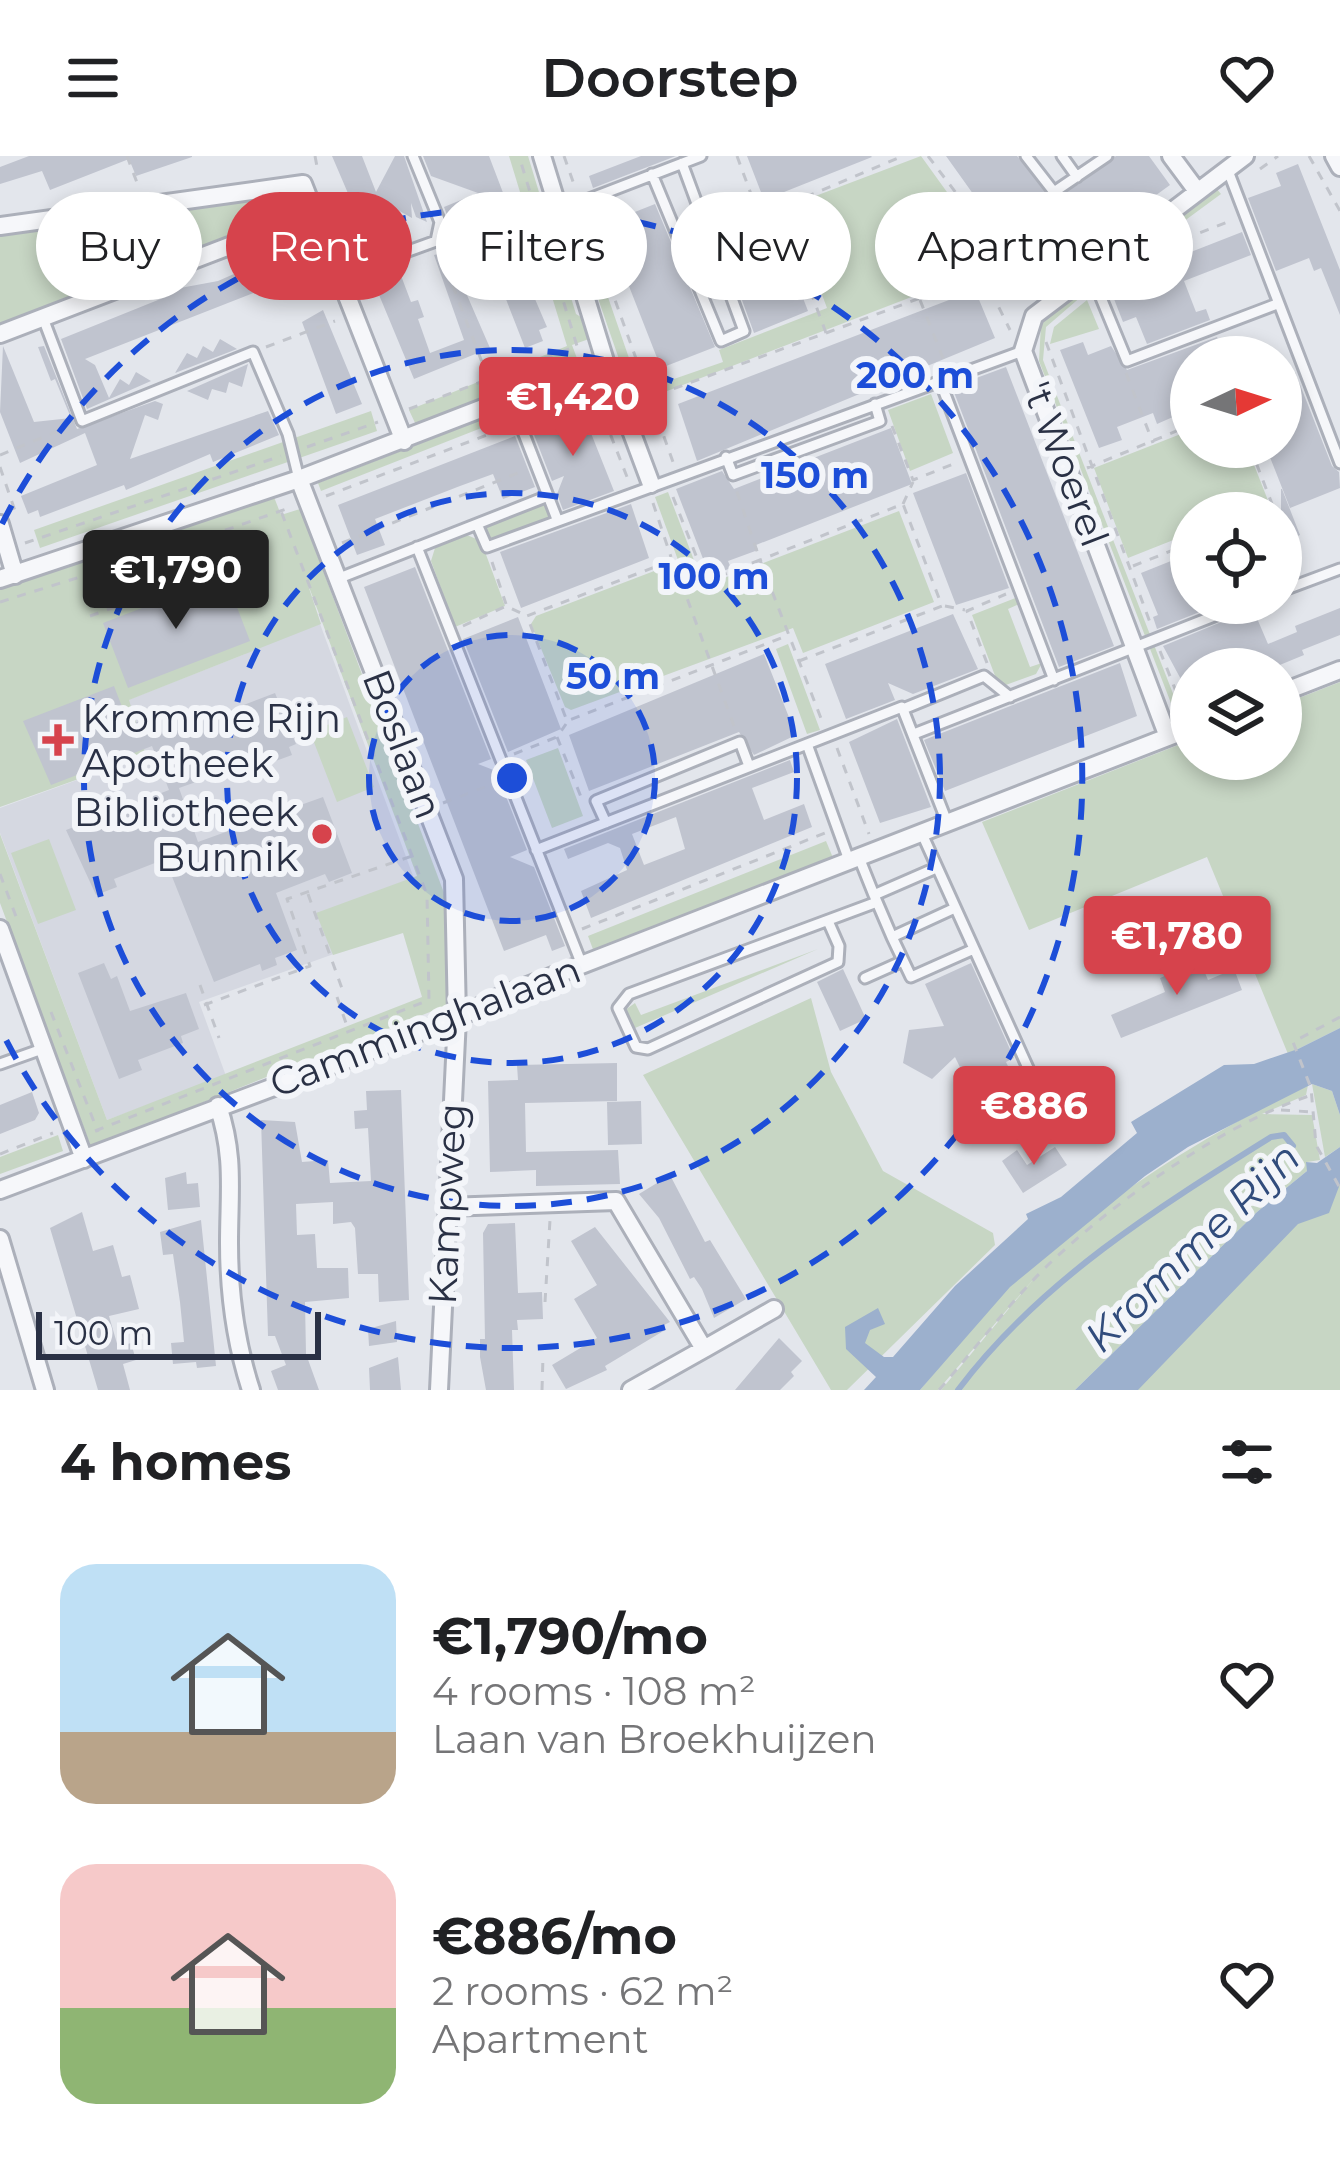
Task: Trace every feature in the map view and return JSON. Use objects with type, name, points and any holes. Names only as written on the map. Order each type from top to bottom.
[{"type":"street","points":[[542,156],[552,192]]},
{"type":"street","points":[[1172,156],[1197,190]]},
{"type":"street","name":"'t Woerel","points":[[1193,193],[1245,156]]},
{"type":"street","points":[[1334,156],[1340,167]]},
{"type":"street","points":[[0,226],[292,182],[304,184],[308,192]]},
{"type":"street","points":[[0,334],[226,247]]},
{"type":"street","points":[[352,300],[404,440]]},
{"type":"street","points":[[586,300],[605,361],[665,479]]},
{"type":"street","name":"'t Woerel","points":[[1050,300],[1034,316],[1023,351],[1168,737]]},
{"type":"street","points":[[0,524],[8,577],[299,479],[605,361]]},
{"type":"street","name":"Boslaan","points":[[299,479],[454,880],[459,911],[457,1018]]},
{"type":"street","points":[[1302,685],[1340,670]]},
{"type":"street","name":"Camminghalaan","points":[[0,1190],[457,1018],[852,857],[922,836],[1168,737]]},
{"type":"street","points":[[0,929],[84,1159]]},
{"type":"street","name":"Kampweg","points":[[439,1390],[457,1018]]},
{"type":"street","points":[[218,1106],[232,1143],[229,1249],[235,1315],[250,1390]]},
{"type":"street","points":[[447,1207],[616,1202],[704,1348]]},
{"type":"street","points":[[0,1239],[45,1390]]},
{"type":"street","points":[[631,1390],[774,1309]]},
{"type":"lane","points":[[413,156],[436,212]]},
{"type":"lane","points":[[606,192],[701,156]]},
{"type":"lane","points":[[1026,156],[1054,192],[1107,156]]},
{"type":"lane","points":[[1062,156],[1077,177]]},
{"type":"lane","points":[[682,163],[692,192]]},
{"type":"lane","points":[[1227,168],[1340,463]]},
{"type":"lane","points":[[652,174],[671,220]]},
{"type":"lane","points":[[412,250],[436,241]]},
{"type":"lane","points":[[704,300],[721,341],[744,332],[732,300]]},
{"type":"lane","points":[[1102,300],[1127,361],[1277,304]]},
{"type":"lane","points":[[43,318],[82,422],[253,352],[288,434],[299,479]]},
{"type":"lane","points":[[477,524],[487,547],[1023,351]]},
{"type":"lane","points":[[945,378],[969,458],[1054,680]]},
{"type":"lane","points":[[510,398],[557,519]]},
{"type":"lane","points":[[726,458],[733,475],[880,421],[879,402]]},
{"type":"lane","points":[[337,579],[548,496]]},
{"type":"lane","points":[[153,531],[170,587]]},
{"type":"lane","points":[[417,547],[582,965]]},
{"type":"lane","points":[[1302,583],[1340,569]]},
{"type":"lane","points":[[914,734],[1190,624]]},
{"type":"lane","points":[[536,850],[984,676],[1010,697]]},
{"type":"lane","points":[[903,709],[949,825]]},
{"type":"lane","points":[[605,823],[596,801],[740,742],[749,766]]},
{"type":"lane","points":[[807,744],[838,828],[911,977],[974,949]]},
{"type":"lane","points":[[922,836],[1034,1078]]},
{"type":"lane","points":[[828,921],[839,946],[838,962],[648,1049],[636,1047],[618,1008],[628,994],[828,921],[936,868]]},
{"type":"lane","points":[[892,938],[955,908]]},
{"type":"lane","points":[[866,978],[903,961]]},
{"type":"lane","points":[[0,1064],[45,1048]]},
{"type":"path","points":[[127,156],[141,192]]},
{"type":"path","points":[[315,156],[323,185]]},
{"type":"path","points":[[408,410],[577,346],[519,156]]},
{"type":"path","points":[[564,156],[577,192]]},
{"type":"path","points":[[736,156],[749,192]]},
{"type":"path","points":[[818,192],[903,156]]},
{"type":"path","points":[[928,156],[955,192]]},
{"type":"path","points":[[1193,235],[1237,218],[1224,195],[1278,156]]},
{"type":"path","points":[[1309,156],[1340,212]]},
{"type":"path","points":[[459,300],[489,379]]},
{"type":"path","points":[[610,300],[665,479],[706,581]]},
{"type":"path","points":[[826,333],[914,300]]},
{"type":"path","points":[[920,300],[945,378]]},
{"type":"path","points":[[996,300],[1014,337],[1024,316]]},
{"type":"path","points":[[253,352],[357,313]]},
{"type":"path","points":[[1047,336],[1047,356],[1170,675]]},
{"type":"path","points":[[1127,361],[1124,367],[1153,442]]},
{"type":"path","points":[[879,402],[913,480]]},
{"type":"path","points":[[0,467],[26,544],[383,420]]},
{"type":"path","points":[[0,455],[82,422]]},
{"type":"path","points":[[1070,475],[1170,434]]},
{"type":"path","points":[[942,606],[903,504],[913,480],[969,458]]},
{"type":"path","points":[[336,545],[536,466]]},
{"type":"path","points":[[733,475],[760,560],[870,836],[852,857]]},
{"type":"path","points":[[665,479],[673,560],[740,742]]},
{"type":"path","points":[[685,590],[903,504]]},
{"type":"path","points":[[204,1005],[310,966],[287,899],[412,856],[281,511]]},
{"type":"path","points":[[487,547],[506,606],[527,616],[568,721]]},
{"type":"path","points":[[1130,568],[1170,552]]},
{"type":"path","points":[[527,616],[673,560]]},
{"type":"path","points":[[90,616],[170,587]]},
{"type":"path","points":[[800,661],[942,606],[967,610],[1018,589]]},
{"type":"path","points":[[451,632],[506,606]]},
{"type":"path","points":[[967,610],[988,667],[984,676]]},
{"type":"path","points":[[501,759],[557,737],[568,721],[789,635]]},
{"type":"path","points":[[557,737],[585,806],[596,801]]},
{"type":"path","points":[[399,820],[508,778]]},
{"type":"path","points":[[570,934],[838,828]]},
{"type":"path","name":"Camminghalaan","points":[[0,1154],[58,1131],[77,1138],[429,1000],[427,895],[412,856]]},
{"type":"path","points":[[0,874],[22,934]]},
{"type":"path","points":[[308,892],[344,994]]},
{"type":"path","points":[[200,985],[219,1038]]},
{"type":"path","points":[[337,997],[349,1031]]},
{"type":"path","points":[[46,998],[105,1150]]},
{"type":"path","points":[[1340,1017],[1304,1032],[1293,1047],[1311,1091],[1322,1157],[1340,1188]]},
{"type":"path","points":[[939,1390],[1034,1279],[1085,1234],[1257,1116],[1311,1091]]},
{"type":"path","points":[[1280,1109],[1315,1112]]},
{"type":"path","points":[[545,1302],[552,1203]]},
{"type":"path","points":[[542,1390],[543,1356]]},
{"type":"shaded area","points":[[282,521],[422,900],[401,930],[199,1002],[226,1076],[107,1120],[0,833],[0,808],[146,755],[128,700],[245,654]]},
{"type":"green space","points":[[509,156],[528,156],[539,192],[520,192]]},
{"type":"green space","points":[[921,156],[947,192],[875,192],[875,300],[904,300],[649,398],[645,389],[723,362],[719,350],[827,308],[824,300],[851,300],[851,192],[826,192]]},
{"type":"green space","points":[[1216,188],[1221,194],[1193,215],[1193,205]]},
{"type":"green space","points":[[226,200],[226,240],[202,249],[202,204]]},
{"type":"green space","points":[[36,230],[36,300],[68,300],[0,326],[0,236]]},
{"type":"green space","points":[[553,300],[572,300],[576,314],[584,319],[589,339],[572,345],[578,361],[416,425],[409,410],[567,346]]},
{"type":"green space","points":[[599,300],[609,300],[639,387],[630,391]]},
{"type":"green space","points":[[1068,300],[1077,300],[1046,327],[1043,360],[1170,686],[1170,701],[1039,361],[1041,324]]},
{"type":"green space","points":[[1087,300],[1099,329],[1050,344],[1054,327]]},
{"type":"green space","points":[[586,381],[590,394],[523,419],[519,407]]},
{"type":"green space","points":[[931,394],[953,453],[910,471],[888,410]]},
{"type":"green space","points":[[509,409],[512,416],[321,491],[318,483]]},
{"type":"green space","points":[[371,411],[377,431],[40,548],[34,530]]},
{"type":"green space","points":[[1170,438],[1170,468],[1255,468],[1265,492],[1170,492],[1170,541],[1128,558],[1094,468]]},
{"type":"green space","points":[[668,492],[700,576],[686,582],[655,497]]},
{"type":"green space","points":[[274,497],[281,515],[300,509],[444,893],[450,1004],[91,1147],[0,903],[0,834],[107,1120],[422,997],[403,933],[333,955],[316,913],[417,876],[306,579],[321,624],[129,700],[146,755],[0,807],[0,587]]},
{"type":"green space","points":[[547,499],[554,518],[489,545],[481,526]]},
{"type":"green space","points":[[899,511],[934,602],[803,653],[793,628],[571,710],[565,707],[531,624],[536,616],[670,565],[682,594]]},
{"type":"green space","points":[[467,535],[481,541],[505,606],[455,627],[431,561],[435,548]]},
{"type":"green space","points":[[1018,597],[1019,604],[1008,609],[1030,667],[1042,663],[1036,674],[1003,686],[972,615]]},
{"type":"green space","points":[[788,644],[820,730],[807,734],[776,649]]},
{"type":"green space","points":[[1340,682],[1340,1028],[1288,1054],[1207,857],[1029,930],[982,822],[1170,748],[1170,780],[1302,780],[1302,697]]},
{"type":"green space","points":[[347,717],[374,787],[337,802],[310,732]]},
{"type":"green space","points":[[558,748],[583,816],[552,828],[526,760]]},
{"type":"green space","points":[[49,839],[76,910],[38,924],[11,853]]},
{"type":"green space","points":[[826,841],[836,865],[597,960],[588,936]]},
{"type":"green space","points":[[818,949],[635,1028],[625,1010],[635,1003],[641,1015]]},
{"type":"green space","points":[[811,998],[831,1072],[883,1171],[993,1233],[995,1245],[847,1390],[831,1390],[643,1075]]},
{"type":"green space","points":[[1312,1084],[1332,1091],[1340,1115],[1340,1147],[1325,1157]]},
{"type":"green space","points":[[1308,1085],[1306,1095],[1262,1114],[1312,1115],[1320,1160],[1307,1162],[1307,1171],[1257,1212],[1075,1390],[941,1390],[1037,1275],[938,1390],[920,1390],[1008,1288],[1086,1220],[1172,1160]]},
{"type":"green space","points":[[58,1135],[63,1151],[0,1174],[0,1157]]},
{"type":"green space","points":[[1340,1180],[1340,1390],[1118,1390]]},
{"type":"water","points":[[1340,1028],[1340,1115],[1332,1091],[1312,1084],[1188,1147],[1145,1176],[1010,1287],[920,1390],[864,1390],[876,1377],[846,1349],[845,1327],[878,1308],[885,1324],[870,1330],[865,1343],[884,1357],[893,1357],[955,1286],[1028,1219],[1026,1214],[1061,1197],[1137,1133],[1131,1122],[1224,1065],[1254,1064]]},
{"type":"water","points":[[1340,1147],[1340,1184],[1329,1213],[1298,1224],[1138,1390],[1075,1390],[1257,1212],[1307,1171],[1306,1162],[1317,1163]]},
{"type":"building","points":[[29,156],[192,157],[136,176],[129,159],[50,190],[42,171],[0,184],[0,167]]},
{"type":"building","points":[[332,156],[362,156],[376,192],[347,192]]},
{"type":"building","points":[[395,156],[404,156],[427,222],[416,217],[412,192],[376,192]]},
{"type":"building","points":[[423,156],[489,156],[503,192],[475,192],[431,176]]},
{"type":"building","points":[[641,156],[676,156],[593,188],[589,176]]},
{"type":"building","points":[[747,156],[872,157],[784,192],[761,192]]},
{"type":"building","points":[[946,156],[1017,156],[1047,192],[972,192]]},
{"type":"building","points":[[1116,156],[1149,156],[1170,185],[1160,192],[1066,192]]},
{"type":"building","points":[[1298,164],[1340,270],[1340,315],[1321,268],[1314,271],[1309,258],[1276,271],[1248,198],[1281,186],[1276,173]]},
{"type":"building","points":[[655,204],[671,242],[671,300],[695,300],[715,347],[661,368],[634,300],[647,300],[647,207]]},
{"type":"building","points":[[1242,232],[1251,255],[1193,278],[1193,251]]},
{"type":"building","points":[[226,277],[226,300],[236,300],[85,359],[95,365],[109,398],[120,379],[129,385],[136,372],[151,381],[87,409],[61,339],[158,300],[202,300],[202,284]]},
{"type":"building","points":[[381,300],[418,300],[424,317],[418,319],[430,353],[464,340],[450,300],[469,300],[490,348],[414,379]]},
{"type":"building","points":[[506,300],[535,300],[547,327],[539,330],[543,341],[525,348]]},
{"type":"building","points":[[742,300],[804,300],[808,311],[754,333]]},
{"type":"building","points":[[949,300],[979,300],[995,338],[697,461],[678,404]]},
{"type":"building","points":[[1114,300],[1191,300],[1196,312],[1206,309],[1210,320],[1147,344],[1136,317],[1123,322]]},
{"type":"building","points":[[323,310],[362,404],[336,414],[302,322]]},
{"type":"building","points":[[220,339],[237,349],[175,373],[187,353],[197,358],[203,346],[213,352]]},
{"type":"building","points":[[1083,342],[1088,355],[1111,346],[1127,370],[1170,354],[1170,418],[1157,424],[1153,413],[1117,427],[1122,440],[1099,448],[1060,350]]},
{"type":"building","points":[[3,346],[34,422],[71,418],[38,347],[44,346],[77,429],[155,401],[163,404],[158,420],[145,415],[130,459],[268,411],[279,435],[213,462],[210,454],[126,490],[124,485],[40,517],[38,510],[28,514],[21,496],[97,465],[85,433],[20,463],[0,412]]},
{"type":"building","points":[[248,364],[242,387],[229,382],[226,393],[212,389],[208,400],[187,391]]},
{"type":"building","points":[[1006,367],[1114,646],[1059,667],[952,387]]},
{"type":"building","points":[[1302,390],[1332,466],[1339,472],[1340,488],[1302,503],[1302,492],[1284,492],[1274,468],[1302,468]]},
{"type":"building","points":[[581,408],[614,491],[563,510],[557,494],[564,476],[552,481],[531,427]]},
{"type":"building","points":[[891,428],[912,484],[756,545],[758,550],[728,561],[731,568],[713,575],[707,569],[676,489],[722,471],[734,489]]},
{"type":"building","points":[[515,436],[535,487],[503,499],[493,474],[460,486],[375,519],[385,545],[357,555],[338,505]]},
{"type":"building","points":[[966,473],[1009,588],[956,605],[913,493]]},
{"type":"building","points":[[631,504],[649,558],[521,608],[500,552]]},
{"type":"building","points":[[1170,561],[1170,624],[1157,629],[1153,617],[1158,615],[1141,573]]},
{"type":"building","points":[[415,567],[491,759],[478,764],[496,771],[527,850],[510,857],[534,867],[565,946],[552,951],[546,935],[504,951],[364,587]]},
{"type":"building","points":[[225,576],[250,641],[128,688],[103,623]]},
{"type":"building","points":[[1340,608],[1340,635],[1302,650],[1170,648],[1170,659],[1163,646],[1217,624],[1259,624],[1268,644],[1297,632],[1295,626]]},
{"type":"building","points":[[953,614],[978,669],[913,694],[888,683],[895,700],[846,719],[825,664]]},
{"type":"building","points":[[518,617],[561,729],[508,752],[463,639]]},
{"type":"building","points":[[764,654],[796,735],[754,755],[739,732],[589,791],[569,735]]},
{"type":"building","points":[[1120,663],[1137,716],[945,791],[924,740]]},
{"type":"building","points":[[114,686],[129,725],[156,715],[163,736],[275,693],[296,744],[289,747],[292,755],[216,783],[213,776],[179,788],[198,842],[323,797],[352,873],[329,882],[325,874],[276,893],[297,950],[275,958],[277,965],[262,971],[260,964],[214,982],[165,859],[114,879],[117,887],[96,895],[66,830],[169,790],[152,746],[51,785],[23,721]]},
{"type":"building","points":[[897,719],[931,807],[880,823],[849,742]]},
{"type":"building","points":[[790,760],[794,772],[752,788],[764,820],[804,804],[812,827],[591,918],[581,891],[627,870],[620,848],[608,843],[568,859],[564,849]],"holes":[[[676,817],[685,849],[644,865],[632,834]]]},
{"type":"building","points":[[1200,961],[1208,980],[1234,969],[1242,990],[1121,1038],[1111,1015],[1165,992],[1160,978]]},
{"type":"building","points":[[104,963],[111,979],[117,976],[130,1011],[186,993],[199,1029],[181,1036],[183,1043],[138,1060],[142,1070],[119,1079],[78,973]]},
{"type":"building","points":[[971,963],[1014,1058],[1006,1062],[1024,1099],[985,1119],[955,1057],[932,1079],[903,1063],[909,1030],[944,1026],[925,984]]},
{"type":"building","points":[[843,969],[866,1019],[840,1031],[817,982]]},
{"type":"building","points":[[617,1063],[617,1101],[525,1103],[526,1152],[618,1150],[620,1184],[536,1186],[536,1170],[490,1172],[488,1081],[518,1080],[517,1065]]},
{"type":"building","points":[[401,1090],[409,1300],[379,1302],[378,1274],[358,1274],[355,1228],[351,1222],[333,1224],[333,1202],[296,1204],[297,1235],[315,1234],[317,1268],[348,1268],[349,1298],[305,1302],[306,1354],[319,1390],[278,1390],[271,1371],[286,1365],[275,1336],[268,1336],[261,1120],[295,1122],[302,1162],[328,1160],[330,1183],[371,1181],[368,1128],[355,1129],[354,1111],[367,1110],[366,1091]]},
{"type":"building","points":[[1086,1091],[1097,1115],[1079,1125],[1067,1100]]},
{"type":"building","points":[[32,1092],[39,1113],[35,1120],[0,1134],[0,1105]]},
{"type":"building","points":[[641,1101],[642,1144],[608,1145],[607,1102]]},
{"type":"building","points":[[1055,1147],[1067,1165],[1023,1193],[1002,1161],[1017,1150],[1027,1165]]},
{"type":"building","points":[[186,1172],[187,1184],[198,1183],[200,1207],[168,1210],[165,1178]]},
{"type":"building","points":[[670,1175],[705,1242],[710,1240],[746,1299],[714,1318],[702,1289],[694,1277],[690,1279],[659,1218],[639,1194]]},
{"type":"building","points":[[82,1212],[93,1251],[113,1245],[122,1277],[130,1275],[139,1309],[109,1316],[118,1347],[131,1343],[136,1360],[123,1364],[130,1390],[98,1390],[50,1228]]},
{"type":"building","points":[[201,1220],[216,1366],[197,1368],[196,1362],[173,1364],[171,1343],[184,1342],[173,1254],[163,1255],[160,1232]]},
{"type":"building","points":[[515,1223],[518,1293],[542,1292],[543,1319],[517,1320],[518,1330],[512,1330],[514,1390],[486,1390],[480,1357],[480,1339],[485,1339],[483,1233],[488,1224]]},
{"type":"building","points":[[595,1227],[670,1322],[662,1326],[665,1330],[605,1366],[607,1370],[566,1389],[552,1365],[597,1338],[574,1299],[597,1285],[571,1241]]},
{"type":"building","points":[[396,1321],[397,1342],[369,1346],[368,1329]]},
{"type":"building","points":[[779,1338],[802,1361],[791,1372],[794,1376],[780,1390],[735,1390]]},
{"type":"building","points":[[398,1357],[401,1390],[370,1390],[369,1368]]},
{"type":"waterway","name":"Kromme Rijn","points":[[958,1390],[1025,1314],[1102,1249],[1271,1137],[1284,1135],[1293,1146]]},
{"type":"place","name":"Kromme Rijn Apotheek","points":[[58,740]]},
{"type":"place","name":"Bibliotheek Bunnik","points":[[322,834]]}]
